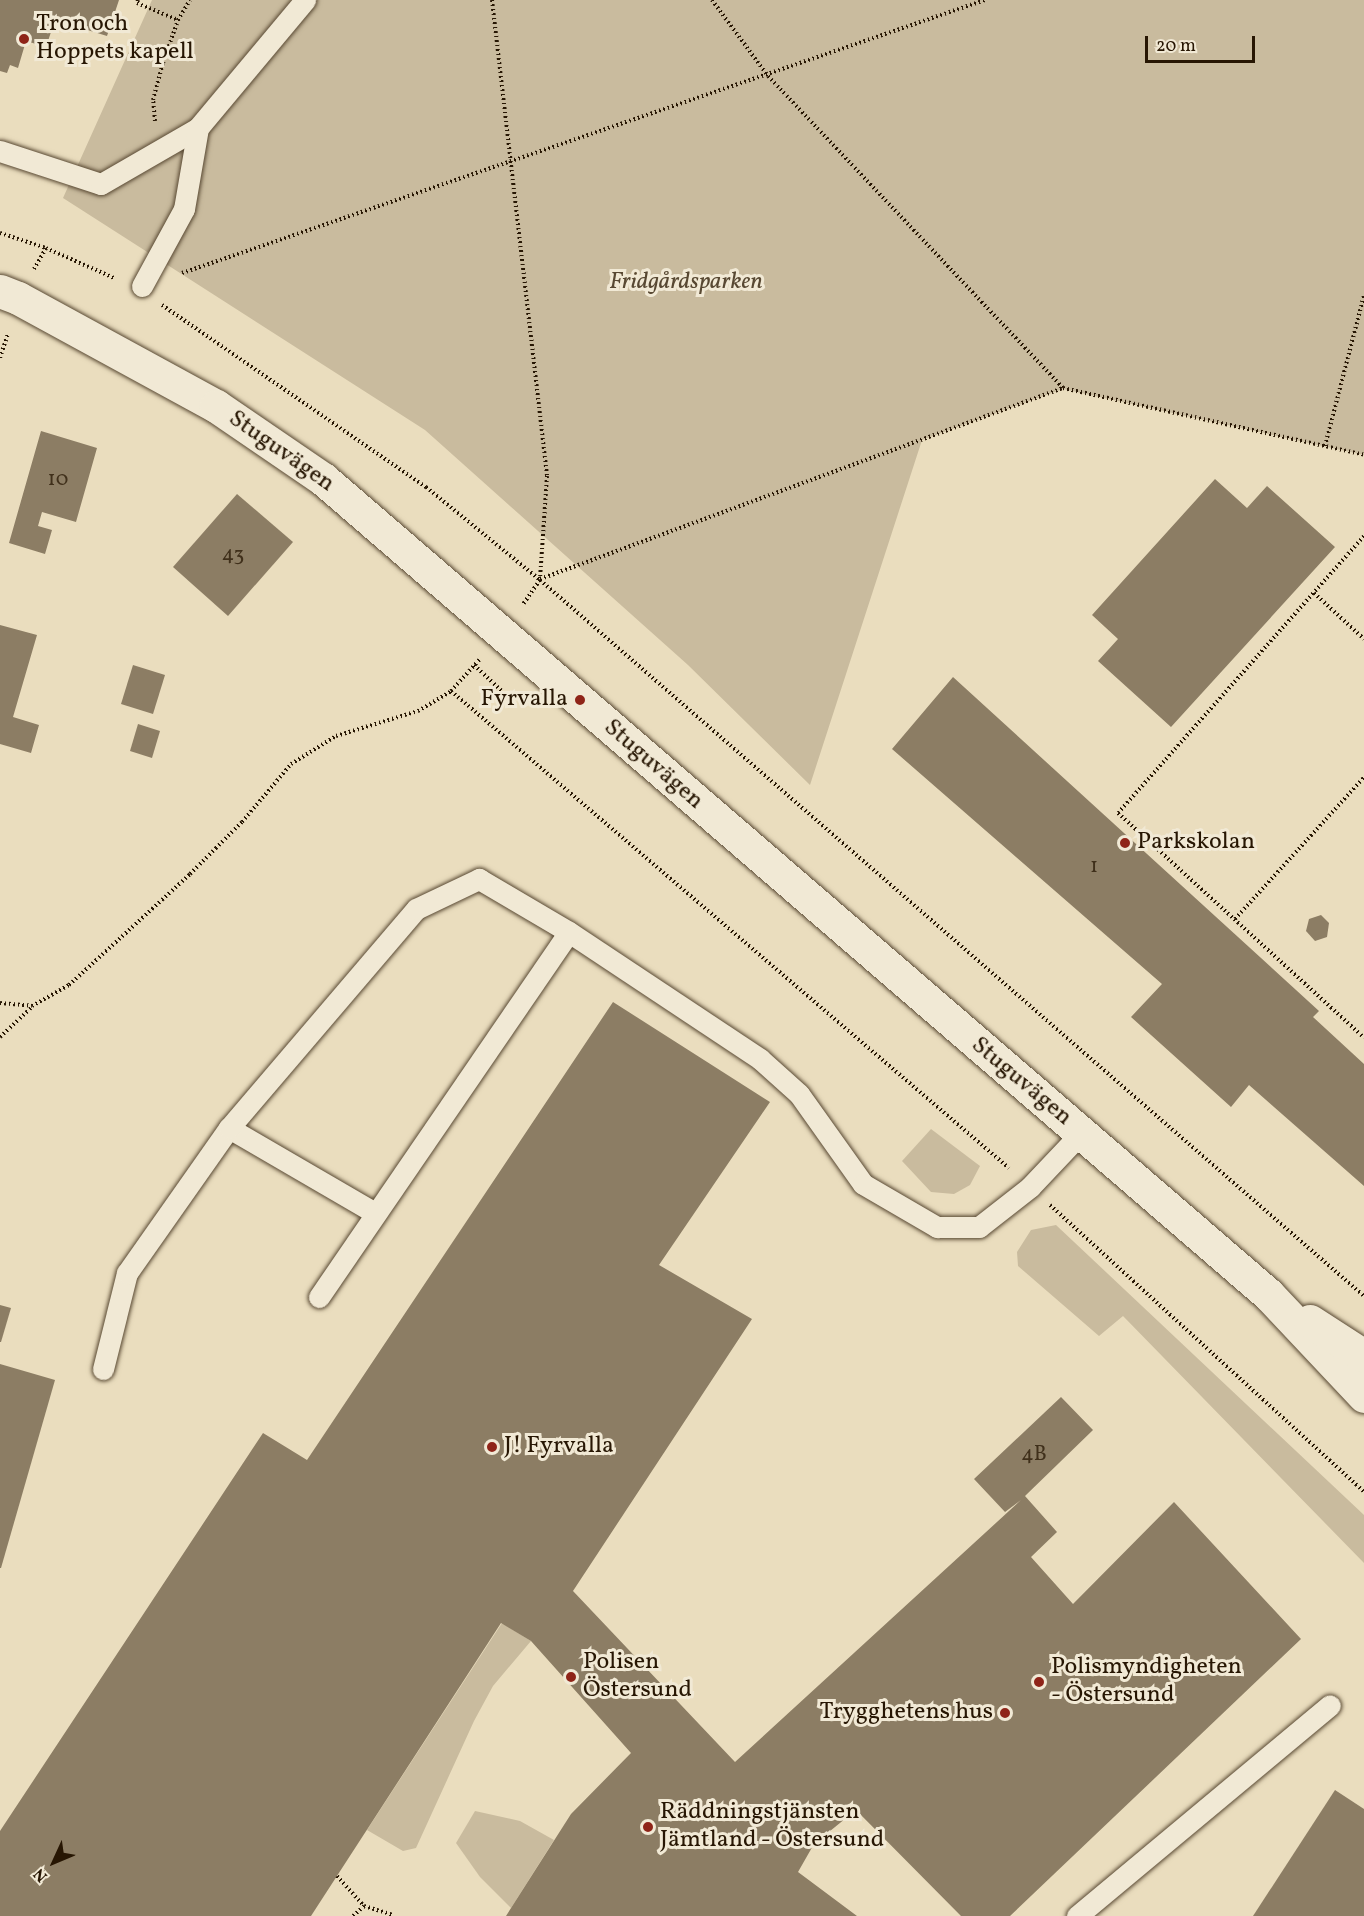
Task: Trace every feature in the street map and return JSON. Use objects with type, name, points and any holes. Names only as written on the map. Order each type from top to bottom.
[{"type":"main road","name":"Stuguvägen","points":[[0,291],[18,298],[216,406],[323,479],[1268,1294],[1364,1396]]},
{"type":"main road","name":"Stuguvägen","points":[[1268,1294],[1364,1356]]},
{"type":"lane","points":[[0,151],[101,184],[198,128],[297,2]]},
{"type":"lane","points":[[140,287],[184,209],[198,128]]},
{"type":"lane","points":[[104,1369],[127,1273],[230,1128],[416,909],[479,879],[569,932],[760,1059],[799,1094],[862,1184],[937,1227],[979,1227],[1030,1187],[1081,1133]]},
{"type":"lane","points":[[319,1298],[569,932]]},
{"type":"lane","points":[[230,1128],[375,1213]]},
{"type":"lane","points":[[1077,1916],[1330,1705]]},
{"type":"path","points":[[138,0],[138,3],[178,20]]},
{"type":"path","points":[[167,146],[154,118],[153,100],[178,20],[190,0]]},
{"type":"path","points":[[492,0],[509,163],[547,476],[540,580]]},
{"type":"path","points":[[712,0],[768,76],[1063,388]]},
{"type":"path","points":[[140,287],[768,76],[985,0]]},
{"type":"path","points":[[0,233],[46,248],[140,287],[426,487],[540,580],[1364,1296]]},
{"type":"path","points":[[1325,446],[1364,295]]},
{"type":"path","points":[[0,358],[4,347]]},
{"type":"path","points":[[540,580],[1063,388],[1364,455]]},
{"type":"path","points":[[1364,536],[1118,813],[1364,1038]]},
{"type":"path","points":[[1314,593],[1364,639]]},
{"type":"path","points":[[474,665],[502,691]]},
{"type":"path","points":[[0,1037],[32,1006],[69,985],[190,874],[242,822],[291,764],[336,736],[418,711],[451,691],[1030,1187],[1364,1491]]},
{"type":"path","points":[[1235,920],[1364,777]]},
{"type":"path","points":[[0,1003],[32,1006]]},
{"type":"path","points":[[338,1876],[364,1906],[394,1915]]},
{"type":"path","points":[[352,1916],[364,1906]]},
{"type":"green space","name":"Fridgårdsparken","points":[[152,0],[1364,0],[1364,455],[1063,389],[922,440],[810,785],[688,665],[425,430],[63,198]]},
{"type":"green space","points":[[931,1129],[980,1166],[970,1185],[954,1194],[931,1192],[902,1161]]},
{"type":"green space","points":[[1056,1225],[1364,1515],[1364,1563],[1123,1316],[1099,1336],[1018,1266],[1017,1252],[1031,1230]]},
{"type":"green space","points":[[502,1623],[531,1641],[493,1686],[474,1721],[416,1848],[403,1851],[367,1830]]},
{"type":"green space","points":[[475,1811],[520,1821],[554,1840],[511,1908],[480,1877],[456,1843]]},
{"type":"building","name":"Tron och Hoppets kapell","points":[[0,0],[119,0],[107,36],[55,20],[46,47],[26,41],[18,68],[10,65],[7,73],[0,71]]},
{"type":"building","points":[[41,431],[97,448],[76,522],[42,512],[38,526],[52,530],[45,554],[9,543]]},
{"type":"building","points":[[1215,479],[1247,508],[1267,486],[1335,547],[1171,727],[1098,661],[1118,639],[1092,615]]},
{"type":"building","points":[[237,494],[293,542],[228,616],[173,567]]},
{"type":"building","points":[[0,625],[37,635],[13,717],[39,725],[31,753],[0,744]]},
{"type":"building","points":[[133,665],[165,675],[153,714],[121,704]]},
{"type":"building","points":[[953,677],[1319,1011],[1313,1017],[1364,1064],[1364,1186],[1249,1085],[1231,1107],[1131,1017],[1162,984],[892,749]]},
{"type":"building","points":[[138,724],[160,731],[152,758],[130,751]]},
{"type":"building","points":[[1321,915],[1329,923],[1327,937],[1315,941],[1306,931],[1309,919]]},
{"type":"building","name":"J! Fyrvalla","points":[[613,1002],[770,1102],[659,1265],[752,1319],[573,1591],[735,1762],[1021,1500],[1005,1512],[974,1479],[1061,1397],[1093,1430],[1025,1496],[1057,1532],[1031,1557],[1073,1604],[1174,1502],[1301,1639],[1010,1916],[961,1916],[856,1810],[814,1844],[798,1872],[857,1916],[506,1916],[571,1814],[631,1753],[531,1641],[501,1623],[311,1916],[0,1916],[0,1831],[263,1433],[307,1460]]},
{"type":"building","points":[[0,1305],[11,1308],[1,1342],[0,1342]]},
{"type":"building","points":[[0,1364],[55,1380],[1,1568],[0,1568]]},
{"type":"building","points":[[1335,1790],[1364,1809],[1364,1916],[1253,1916]]},
{"type":"place","name":"Tron och Hoppets kapell","points":[[24,39]]},
{"type":"place","name":"Fyrvalla","points":[[580,700]]},
{"type":"place","name":"Parkskolan","points":[[1125,843]]},
{"type":"place","name":"J! Fyrvalla","points":[[492,1447]]},
{"type":"place","name":"Polisen Östersund","points":[[571,1677]]},
{"type":"place","name":"Polismyndigheten - Östersund","points":[[1039,1682]]},
{"type":"place","name":"Trygghetens hus","points":[[1005,1713]]},
{"type":"place","name":"Räddningstjänsten Jämtland - Östersund","points":[[648,1827]]}]
